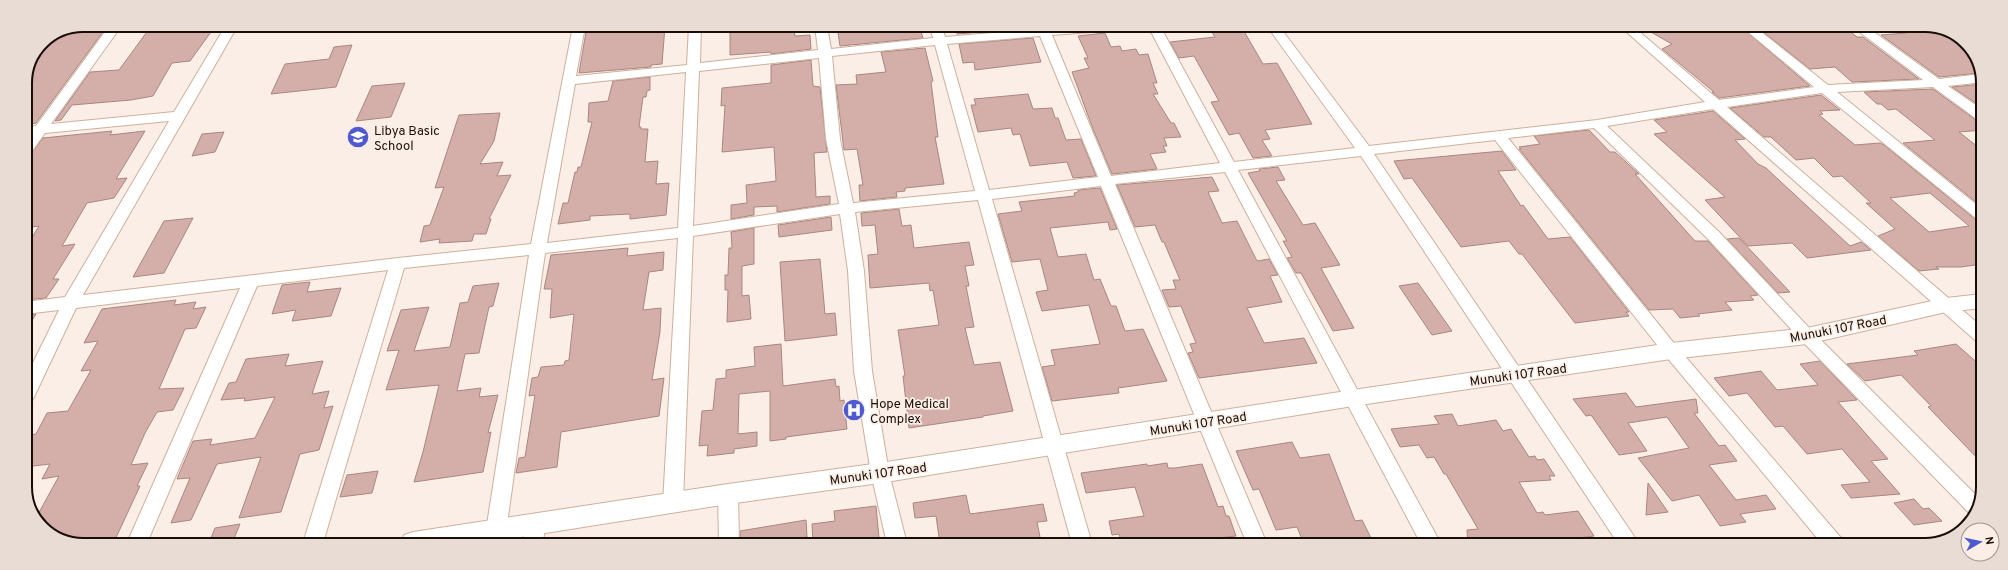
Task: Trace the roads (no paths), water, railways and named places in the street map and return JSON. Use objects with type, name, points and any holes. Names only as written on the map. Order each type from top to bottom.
[{"type":"street","points":[[32,141],[111,32]]},
{"type":"street","points":[[32,382],[70,303],[228,32]]},
{"type":"street","points":[[496,531],[538,249],[578,32]]},
{"type":"street","points":[[673,503],[695,32]]},
{"type":"street","points":[[822,32],[833,138],[847,208],[856,271],[863,371],[880,473],[896,538]]},
{"type":"street","points":[[570,81],[825,54],[938,33],[973,32]]},
{"type":"street","points":[[1044,32],[1255,538]]},
{"type":"street","points":[[1157,32],[1428,538]]},
{"type":"street","points":[[1277,32],[1365,151],[1625,538]]},
{"type":"street","points":[[1633,32],[1976,332]]},
{"type":"street","points":[[1754,32],[1826,89],[1935,180],[1976,211]]},
{"type":"street","points":[[1866,32],[1976,112]]},
{"type":"street","points":[[938,33],[1080,538]]},
{"type":"street","points":[[32,307],[398,263],[686,232],[847,208],[984,195],[1597,124],[1716,106],[1767,96],[1826,89],[1937,83],[1976,79]]},
{"type":"street","points":[[32,130],[179,116]]},
{"type":"street","points":[[1597,124],[1714,236],[1807,336],[1973,504]]},
{"type":"street","points":[[1498,135],[1671,351],[1829,538]]},
{"type":"street","points":[[315,538],[398,263]]},
{"type":"street","points":[[139,538],[251,280]]},
{"type":"street","name":"Munuki 107 Road","points":[[448,538],[496,531],[534,534],[673,503],[728,494],[880,473],[1353,398],[1671,351],[1807,336],[1946,305],[1976,302]]},
{"type":"street","points":[[728,494],[729,538]]},
{"type":"place","name":"Libya Basic School","points":[[358,137]]},
{"type":"place","name":"Hope Medical Complex","points":[[854,410]]}]
